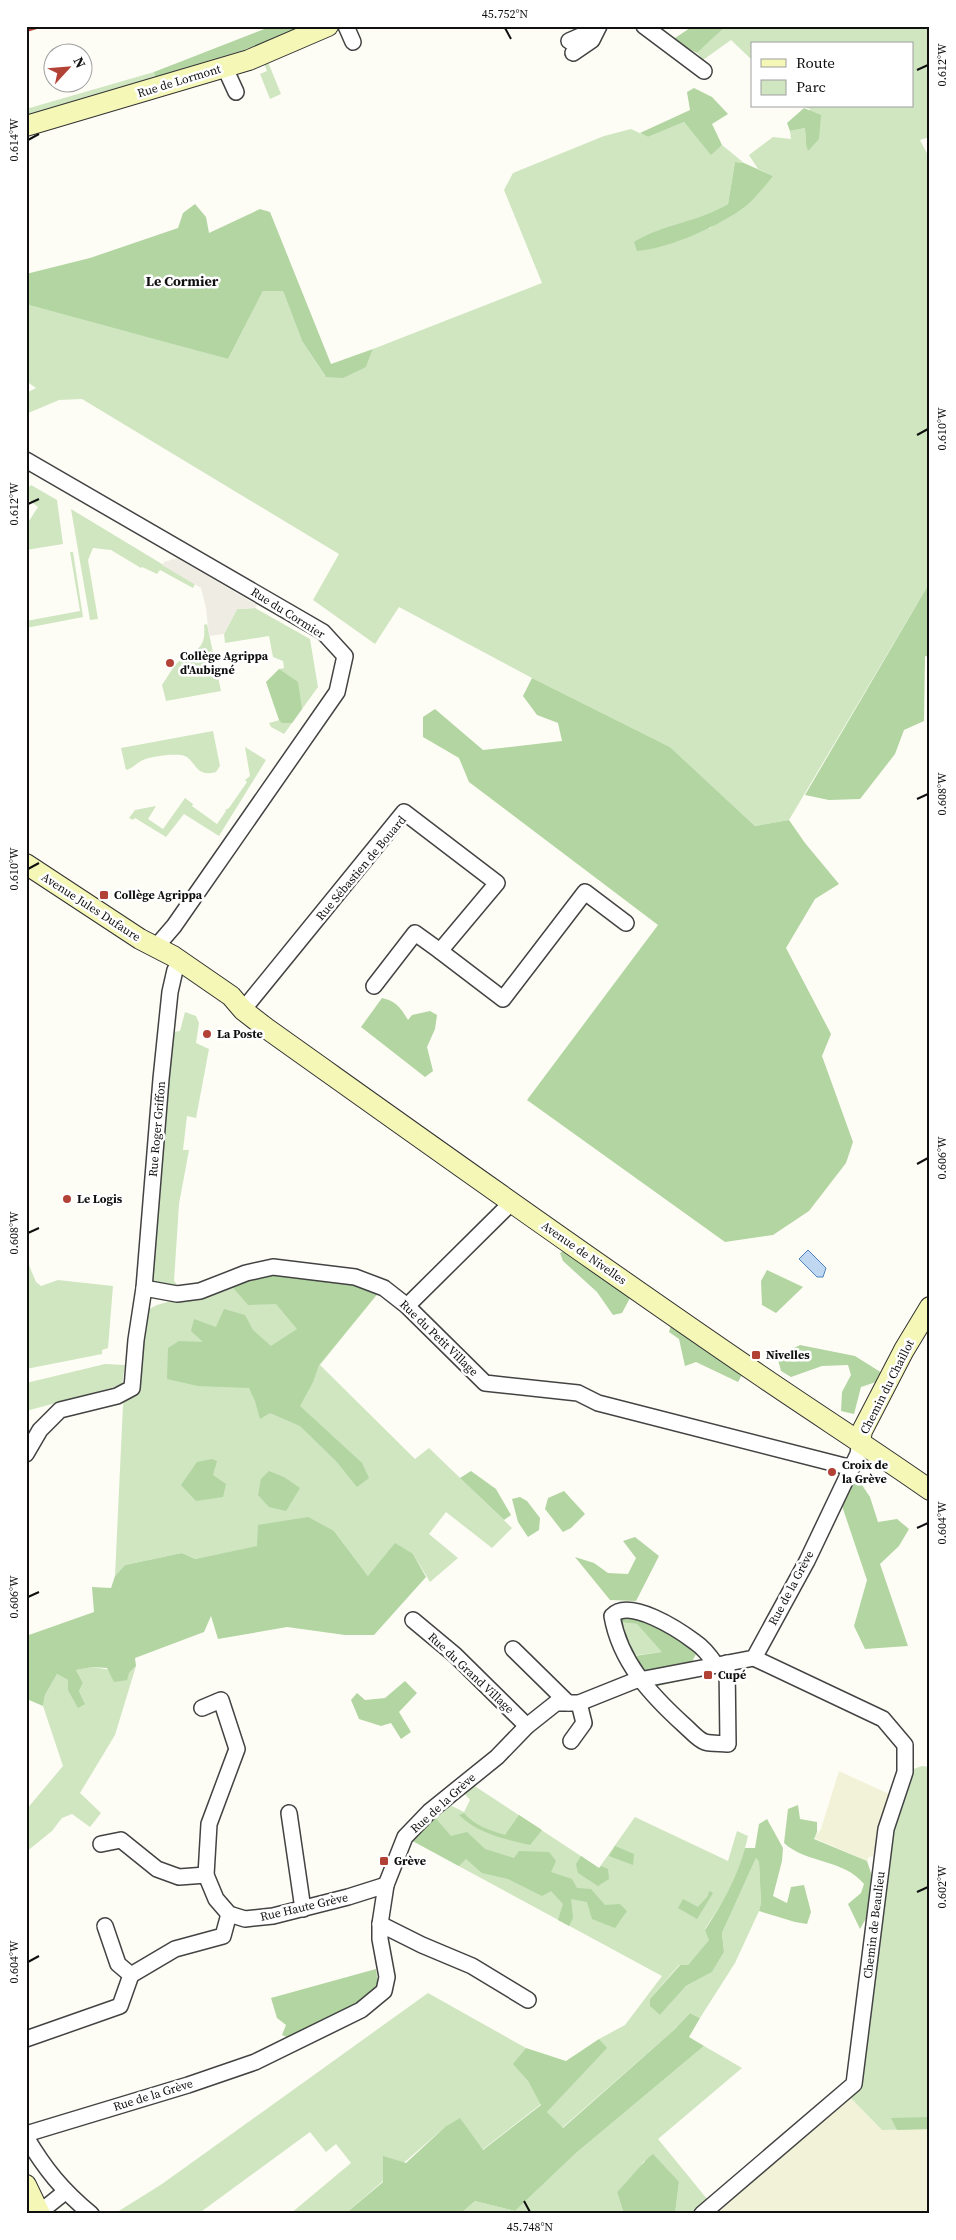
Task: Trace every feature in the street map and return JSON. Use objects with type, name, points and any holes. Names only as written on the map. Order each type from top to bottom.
[{"type":"main road","name":"Rue de Lormont","points":[[26,126],[225,68],[249,60],[328,26]]},
{"type":"main road","name":"Avenue Jules Dufaure","points":[[26,864],[155,948]]},
{"type":"main road","name":"Avenue de Nivelles","points":[[155,948],[164,962],[175,970],[226,1006],[242,1010]]},
{"type":"main road","name":"Avenue de Nivelles","points":[[155,948],[173,956],[231,996],[242,1010],[511,1203],[759,1375],[860,1441],[930,1490]]},
{"type":"main road","name":"Chemin du Chaillot","points":[[860,1441],[862,1431],[904,1350],[930,1308]]},
{"type":"main road","points":[[26,2185],[40,2213]]},
{"type":"street","points":[[346,26],[353,42]]},
{"type":"street","points":[[571,47],[598,26]]},
{"type":"street","points":[[644,26],[704,71]]},
{"type":"street","points":[[225,68],[236,92]]},
{"type":"street","name":"Rue du Cormier","points":[[26,460],[323,632],[345,656],[337,692],[179,918],[155,948]]},
{"type":"street","name":"Rue Sébastien de Bouard","points":[[242,1010],[404,812],[497,883],[440,951]]},
{"type":"street","points":[[374,986],[415,932],[503,999],[585,892],[626,923]]},
{"type":"street","name":"Rue Roger Griffon","points":[[26,1454],[40,1430],[60,1410],[117,1396],[132,1388],[136,1340],[144,1288],[161,1079],[170,992],[175,970]]},
{"type":"street","points":[[407,1306],[511,1203]]},
{"type":"street","name":"Rue du Petit Village","points":[[144,1288],[178,1294],[200,1291],[246,1272],[273,1267],[355,1277],[384,1288],[407,1306],[485,1383],[578,1393],[598,1403],[852,1468]]},
{"type":"street","name":"Rue de la Grève","points":[[26,2136],[255,2062],[362,2010],[384,1991],[387,1977],[380,1939],[380,1924],[386,1885],[406,1837],[430,1811],[497,1757],[527,1726],[556,1703],[573,1703],[640,1680],[754,1658],[807,1561],[860,1450],[860,1441]]},
{"type":"street","points":[[628,1609],[640,1611],[657,1619],[696,1642],[722,1664],[728,1744],[703,1742],[655,1700],[640,1680],[627,1657],[614,1626],[612,1616],[616,1612],[628,1609]]},
{"type":"street","name":"Rue du Grand Village","points":[[413,1620],[455,1656],[527,1726]]},
{"type":"street","points":[[514,1650],[573,1703],[584,1723],[571,1741]]},
{"type":"street","name":"Chemin de Beaulieu","points":[[702,2214],[854,2084],[886,1829],[905,1772],[905,1744],[883,1719],[754,1658]]},
{"type":"street","points":[[26,2039],[120,2006],[131,1976],[175,1949],[223,1936],[230,1914],[216,1899],[206,1875],[209,1824],[237,1749],[221,1700],[202,1708]]},
{"type":"street","points":[[289,1813],[303,1909]]},
{"type":"street","points":[[101,1844],[121,1840],[157,1869],[179,1877],[206,1875]]},
{"type":"street","name":"Rue Haute Grève","points":[[230,1914],[245,1919],[273,1916],[386,1885]]},
{"type":"street","points":[[380,1924],[422,1945],[472,1966],[528,2000]]},
{"type":"street","points":[[105,1926],[118,1964],[131,1976]]},
{"type":"street","points":[[26,2136],[44,2168],[65,2192],[91,2214]]},
{"type":"street","points":[[40,2213],[65,2192]]},
{"type":"green space","points":[[272,26],[305,26],[244,50],[155,77],[154,72]]},
{"type":"green space","points":[[693,26],[726,26],[697,53],[672,40]]},
{"type":"green space","points":[[726,26],[930,26],[930,137],[920,140],[930,159],[930,582],[789,820],[755,826],[670,747],[532,678],[399,607],[375,644],[313,600],[339,554],[82,399],[59,400],[26,414],[26,393],[36,388],[26,381],[27,303],[228,359],[263,291],[283,291],[302,341],[325,376],[366,367],[373,349],[542,283],[504,190],[513,173],[604,136],[631,129],[648,137],[684,122],[711,154],[722,145],[744,163],[735,162],[728,204],[716,212],[709,229],[773,176],[758,169],[749,155],[773,137],[791,139],[790,131],[805,128],[806,144],[810,109],[807,108],[914,108],[914,42],[751,42],[751,59],[731,40],[703,60],[697,53]]},
{"type":"green space","points":[[268,62],[281,94],[270,99],[260,74],[267,71],[264,64]]},
{"type":"green space","points":[[154,72],[155,77],[26,115],[26,109],[85,92],[92,92],[92,90]]},
{"type":"green space","points":[[694,88],[712,97],[728,114],[712,124],[722,145],[711,155],[684,122],[648,137],[640,133],[690,110],[687,92]]},
{"type":"green space","points":[[804,108],[821,115],[819,139],[808,151],[805,128],[790,131],[787,123]]},
{"type":"green space","points":[[735,162],[744,163],[773,176],[747,205],[724,220],[679,241],[637,251],[634,242],[645,236],[705,215],[728,204]]},
{"type":"green space","points":[[195,204],[206,217],[209,233],[260,209],[270,212],[331,364],[373,349],[366,367],[343,378],[326,377],[302,341],[283,291],[263,291],[228,359],[26,304],[26,274],[90,258],[178,228],[183,213]]},
{"type":"green space","points":[[31,485],[57,500],[63,544],[26,550],[26,520],[29,521],[38,507],[26,498],[26,490]]},
{"type":"green space","points":[[71,509],[195,584],[193,588],[160,570],[157,574],[141,568],[111,550],[93,548],[88,560],[98,619],[90,620]]},
{"type":"green space","points":[[70,552],[73,552],[83,617],[26,628],[26,621],[80,611]]},
{"type":"green space","points":[[930,582],[930,657],[925,656],[924,721],[904,730],[895,754],[860,799],[829,800],[805,795]]},
{"type":"green space","points":[[255,608],[310,639],[318,687],[284,734],[271,727],[269,723],[287,718],[279,669],[284,668],[283,661],[273,657],[269,636],[225,643],[224,634],[237,609]]},
{"type":"green space","points":[[207,624],[221,691],[166,701],[162,685],[176,664],[200,646],[203,641],[204,625]]},
{"type":"green space","points":[[279,669],[298,682],[302,709],[292,723],[282,723],[279,720],[266,682]]},
{"type":"green space","points":[[532,678],[670,747],[755,826],[789,820],[805,843],[839,884],[815,899],[786,948],[831,1034],[822,1056],[853,1142],[846,1163],[809,1211],[773,1235],[725,1242],[527,1100],[658,925],[469,782],[459,758],[423,737],[423,717],[435,709],[483,750],[562,741],[558,723],[537,715],[523,696]]},
{"type":"green space","points":[[213,731],[220,766],[216,772],[203,773],[190,759],[181,755],[147,759],[126,770],[121,748]]},
{"type":"green space","points":[[245,747],[266,760],[219,836],[184,814],[166,837],[135,818],[133,820],[129,818],[135,810],[156,806],[148,819],[163,829],[185,798],[193,804],[192,806],[217,824],[225,810],[229,808],[247,782],[245,780],[250,776]]},
{"type":"green space","points":[[382,998],[398,1006],[408,1020],[412,1015],[430,1011],[437,1015],[435,1029],[427,1047],[433,1071],[425,1077],[361,1027]]},
{"type":"green space","points":[[185,1012],[196,1016],[199,1023],[196,1043],[209,1049],[196,1118],[187,1116],[183,1150],[189,1150],[179,1204],[174,1281],[179,1287],[154,1286],[148,1279],[162,1116],[171,1059],[172,1034],[173,1032],[180,1031]]},
{"type":"green space","points":[[566,1250],[630,1298],[622,1313],[613,1315],[597,1292],[563,1261],[560,1253]]},
{"type":"green space","points":[[26,1258],[36,1282],[41,1286],[58,1280],[113,1286],[108,1348],[102,1350],[102,1354],[26,1369]]},
{"type":"green space","points":[[767,1270],[803,1287],[776,1313],[762,1305],[761,1281]]},
{"type":"green space","points":[[291,1272],[342,1279],[379,1292],[319,1365],[313,1382],[300,1406],[362,1463],[369,1478],[357,1487],[336,1461],[300,1426],[270,1413],[260,1419],[249,1388],[198,1386],[167,1379],[168,1348],[179,1341],[203,1342],[191,1331],[194,1319],[216,1327],[224,1309],[245,1315],[253,1330],[271,1346],[297,1329],[276,1304],[248,1305],[230,1284],[253,1277]]},
{"type":"green space","points":[[253,1277],[379,1292],[320,1365],[415,1459],[429,1448],[512,1528],[492,1548],[446,1512],[429,1534],[458,1558],[430,1582],[413,1554],[368,1576],[334,1531],[195,1559],[182,1553],[125,1565],[115,1576],[123,1405],[147,1310],[157,1305]]},
{"type":"green space","points":[[672,1322],[743,1373],[738,1382],[696,1362],[685,1366],[679,1339],[669,1332]]},
{"type":"green space","points":[[800,1345],[855,1356],[882,1373],[879,1381],[861,1387],[854,1414],[841,1411],[842,1392],[851,1375],[848,1365],[822,1366],[791,1377],[781,1371],[777,1356]]},
{"type":"green space","points":[[105,1364],[125,1365],[122,1385],[26,1411],[26,1383]]},
{"type":"green space","points":[[212,1459],[217,1461],[213,1475],[226,1484],[223,1497],[196,1501],[181,1485],[197,1462]]},
{"type":"green space","points":[[269,1471],[284,1477],[300,1488],[286,1511],[269,1507],[258,1495],[261,1479]]},
{"type":"green space","points":[[471,1471],[496,1489],[511,1515],[504,1520],[460,1478]]},
{"type":"green space","points":[[856,1476],[870,1497],[878,1522],[897,1519],[909,1529],[899,1546],[880,1564],[908,1646],[865,1649],[854,1626],[867,1580],[841,1503]]},
{"type":"green space","points":[[564,1491],[585,1514],[571,1528],[563,1532],[545,1509],[548,1498]]},
{"type":"green space","points":[[520,1497],[527,1501],[540,1518],[539,1530],[528,1537],[518,1522],[512,1499]]},
{"type":"green space","points":[[308,1517],[334,1531],[368,1576],[395,1543],[413,1554],[426,1577],[374,1635],[345,1635],[287,1627],[218,1639],[211,1616],[204,1632],[135,1658],[136,1666],[129,1673],[127,1680],[114,1682],[107,1668],[93,1667],[76,1670],[83,1683],[79,1691],[85,1704],[78,1708],[68,1690],[68,1680],[57,1674],[45,1695],[43,1706],[29,1700],[26,1675],[26,1636],[94,1612],[92,1587],[111,1588],[115,1576],[125,1565],[182,1553],[195,1559],[257,1546],[258,1525]]},
{"type":"green space","points":[[635,1537],[659,1556],[636,1601],[610,1600],[575,1557],[594,1563],[608,1573],[628,1574],[636,1558],[623,1541]]},
{"type":"green space","points":[[628,1613],[700,1646],[683,1680],[654,1687],[627,1657],[662,1652],[637,1624],[618,1622],[620,1618]]},
{"type":"green space","points":[[618,1622],[637,1624],[663,1652],[629,1656]]},
{"type":"green space","points":[[136,1666],[115,1735],[80,1793],[101,1813],[90,1827],[72,1814],[62,1818],[52,1831],[26,1852],[26,1810],[63,1766],[43,1706],[45,1695],[57,1674],[68,1680],[68,1690],[85,1704],[79,1691],[83,1683],[76,1670],[93,1667],[129,1673]]},
{"type":"green space","points":[[405,1681],[417,1693],[399,1712],[411,1732],[401,1739],[391,1723],[381,1726],[359,1719],[351,1700],[357,1693],[365,1700],[385,1698]]},
{"type":"green space","points":[[922,1766],[930,1767],[930,2129],[882,2130],[845,2092],[854,2084],[886,1829],[905,1772]]},
{"type":"green space","points":[[839,1771],[891,1795],[879,1830],[873,1856],[869,1857],[867,1861],[814,1838],[821,1829]]},
{"type":"green space","points":[[467,1781],[599,1868],[635,1817],[728,1861],[737,1831],[748,1836],[741,1862],[731,1885],[705,1929],[710,1939],[688,1965],[679,1965],[650,1999],[660,2015],[686,1986],[712,1972],[724,1952],[722,1933],[756,1858],[759,1862],[761,1903],[759,1911],[735,1963],[700,2018],[690,2013],[675,2029],[562,2128],[547,2112],[606,2048],[599,2039],[625,2025],[662,1976],[405,1837],[448,1804],[464,1812],[470,1800],[459,1787]]},
{"type":"green space","points":[[798,1805],[800,1819],[817,1822],[817,1832],[814,1839],[867,1861],[873,1879],[872,1908],[860,1929],[848,1904],[861,1893],[864,1884],[846,1870],[803,1855],[784,1843],[788,1809]]},
{"type":"green space","points":[[464,1813],[478,1824],[505,1835],[519,1815],[542,1830],[530,1845],[501,1838],[483,1831],[459,1815]]},
{"type":"green space","points":[[432,1814],[451,1836],[467,1832],[485,1849],[514,1858],[519,1851],[549,1852],[556,1861],[551,1872],[572,1879],[577,1888],[591,1889],[605,1905],[620,1904],[627,1911],[615,1928],[592,1919],[587,1902],[571,1899],[573,1918],[569,1926],[558,1920],[563,1904],[551,1891],[542,1896],[508,1879],[482,1873],[466,1859],[459,1866],[411,1840]]},
{"type":"green space","points":[[767,1819],[783,1848],[782,1861],[773,1896],[787,1903],[791,1887],[804,1885],[811,1912],[807,1924],[759,1911],[761,1903],[759,1862],[756,1858],[722,1933],[724,1952],[712,1972],[686,1986],[660,2015],[650,2006],[650,1999],[680,1965],[688,1965],[709,1940],[705,1930],[738,1870],[745,1848],[755,1848],[759,1824]]},
{"type":"green space","points":[[615,1846],[634,1854],[633,1865],[609,1856]]},
{"type":"green space","points":[[581,1856],[599,1868],[601,1866],[608,1869],[609,1879],[598,1886],[578,1873],[576,1864]]},
{"type":"green space","points":[[709,1891],[713,1893],[697,1919],[678,1908],[683,1899],[698,1907],[708,1896]]},
{"type":"green space","points":[[376,1969],[378,1984],[370,1996],[289,2038],[282,2035],[286,2025],[277,2018],[271,1998]]},
{"type":"green space","points":[[428,1993],[526,2048],[514,2064],[528,2081],[541,2104],[482,2150],[445,2127],[345,2214],[290,2214],[351,2163],[336,2144],[326,2152],[310,2132],[198,2214],[114,2214],[162,2184]]},
{"type":"green space","points":[[690,2013],[700,2018],[689,2037],[704,2046],[576,2153],[515,2211],[475,2201],[460,2214],[345,2214],[383,2182],[383,2156],[406,2163],[445,2127],[460,2118],[483,2150],[541,2105],[528,2081],[513,2064],[526,2048],[566,2061],[599,2039],[607,2048],[547,2112],[563,2128],[675,2029]]},
{"type":"green space","points":[[704,2046],[742,2068],[658,2139],[712,2205],[702,2214],[675,2214],[679,2182],[644,2161],[631,2180],[617,2192],[624,2214],[460,2214],[475,2201],[515,2211],[576,2153]]},
{"type":"green space","points":[[845,2092],[882,2130],[930,2129],[930,2214],[702,2214]]},
{"type":"green space","points":[[930,2117],[930,2129],[897,2130],[891,2118]]},
{"type":"green space","points":[[653,2154],[679,2182],[675,2214],[624,2214],[617,2192]]},
{"type":"shaded area","points":[[177,558],[257,605],[255,608],[237,609],[224,634],[209,636],[206,608],[201,588],[162,565],[164,562]]},
{"type":"water","points":[[808,1250],[826,1268],[823,1277],[817,1277],[799,1259]]},
{"type":"railway","points":[[26,30],[40,26]]},
{"type":"place","name":"Collège Agrippa d'Aubigné","points":[[170,663]]},
{"type":"place","name":"Collège Agrippa","points":[[104,895]]},
{"type":"place","name":"La Poste","points":[[207,1034]]},
{"type":"place","name":"Le Logis","points":[[67,1199]]},
{"type":"place","name":"Nivelles","points":[[756,1355]]},
{"type":"place","name":"Croix de la Grève","points":[[832,1472]]},
{"type":"place","name":"Cupé","points":[[708,1675]]},
{"type":"place","name":"Grève","points":[[384,1861]]},
{"type":"district","name":"Le Cormier","points":[[182,281]]}]
